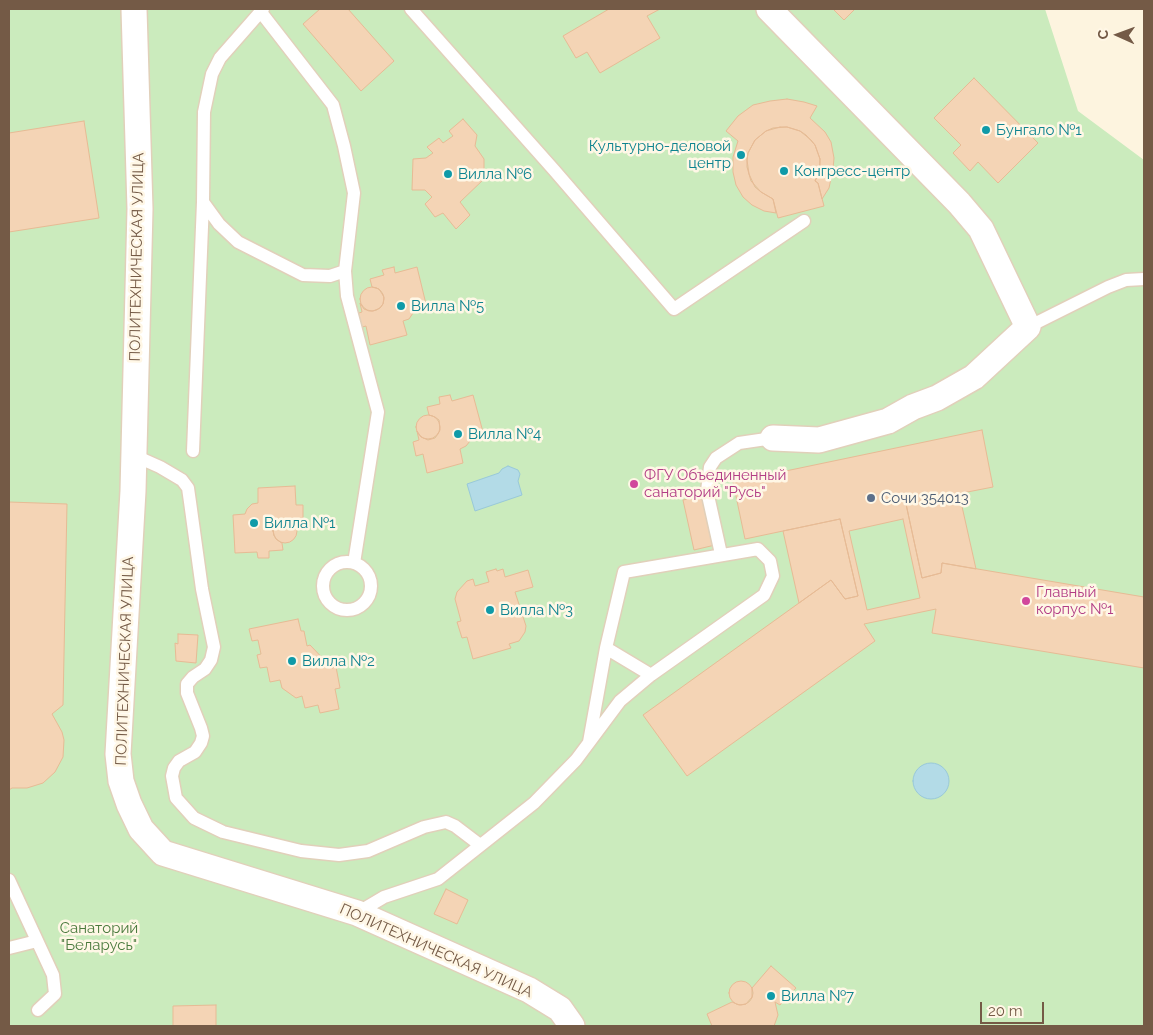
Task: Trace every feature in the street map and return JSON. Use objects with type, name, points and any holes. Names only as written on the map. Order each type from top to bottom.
[{"type":"street","name":"ПОЛИТЕХНИЧЕСКАЯ УЛИЦА","points":[[134,9],[140,209],[133,454],[118,754],[121,781],[129,804],[141,829],[163,853],[357,913],[529,990],[560,1009],[572,1026]]},
{"type":"street","points":[[769,9],[946,190],[981,229],[1028,327],[974,377],[937,398],[913,407],[888,421],[819,440],[773,438]]},
{"type":"lane","points":[[411,9],[674,309],[804,222]]},
{"type":"lane","points":[[193,451],[203,202],[204,112],[212,74],[220,58],[261,10],[333,105],[354,194],[345,271],[347,296],[378,412],[354,563]]},
{"type":"lane","points":[[203,202],[219,224],[238,242],[303,275],[330,276],[345,271]]},
{"type":"lane","points":[[1028,327],[1126,280],[1144,279]]},
{"type":"lane","points":[[721,554],[707,491],[710,467],[716,458],[739,443],[773,438]]},
{"type":"lane","points":[[133,454],[182,480],[188,488],[202,589],[214,647],[212,660],[205,669],[193,677],[187,684],[187,693],[203,736],[201,744],[194,752],[180,761],[174,768],[172,776],[176,798],[194,818],[232,834],[302,851],[339,855],[368,851],[424,827],[446,822],[455,826],[480,846]]},
{"type":"lane","points":[[357,913],[384,897],[438,879],[534,803],[576,760],[620,701],[652,675],[764,595],[773,576],[770,561],[758,549],[624,572],[606,648],[589,742]]},
{"type":"lane","points":[[606,648],[652,675]]},
{"type":"lane","points":[[9,880],[53,975],[55,994],[38,1010]]},
{"type":"lane","points":[[9,948],[37,941]]},
{"type":"green space","name":"ФГУ Объединенный санаторий \"Русь\"","points":[[9,9],[1045,9],[1078,111],[1144,160],[1144,1026],[9,1026]]},
{"type":"water","points":[[508,466],[518,470],[520,474],[518,481],[522,495],[475,511],[467,484],[499,473]]},
{"type":"water","points":[[931,763],[938,764],[944,768],[948,774],[948,788],[944,794],[938,798],[931,799],[924,798],[918,794],[914,788],[913,781],[914,774],[918,768],[924,764]]},
{"type":"building","points":[[320,9],[348,9],[394,61],[361,91],[303,24]]},
{"type":"building","points":[[609,9],[660,9],[647,16],[660,38],[600,73],[587,52],[576,58],[563,36]]},
{"type":"building","points":[[833,9],[855,9],[844,20]]},
{"type":"building","name":"Бунгало №1","points":[[974,78],[1038,143],[998,183],[978,162],[970,171],[953,153],[961,145],[934,118]]},
{"type":"building","name":"Культурно-деловой центр","points":[[787,99],[817,106],[810,118],[825,132],[831,142],[834,158],[833,169],[829,188],[822,199],[818,183],[815,181],[819,174],[820,159],[811,140],[800,131],[787,127],[773,128],[766,131],[755,140],[748,153],[747,160],[749,174],[755,187],[773,199],[776,213],[764,211],[752,205],[743,197],[736,185],[733,172],[733,157],[738,141],[726,131],[738,116],[753,105]]},
{"type":"building","name":"Вилла №6","points":[[463,119],[477,135],[475,146],[484,159],[484,179],[460,202],[470,215],[456,229],[443,213],[435,217],[425,204],[432,197],[425,190],[412,190],[413,159],[426,158],[433,153],[427,147],[439,138],[443,143],[453,136],[449,131]]},
{"type":"building","points":[[84,121],[99,218],[9,232],[9,133]]},
{"type":"building","name":"Конгресс-центр","points":[[780,127],[800,131],[815,145],[820,159],[820,167],[815,181],[818,183],[824,206],[778,218],[773,199],[761,192],[751,181],[747,160],[748,153],[755,140],[766,131]]},
{"type":"building","name":"Вилла №5","points":[[394,267],[395,273],[417,267],[426,304],[414,308],[409,319],[403,321],[407,335],[370,345],[366,326],[359,328],[356,314],[362,312],[360,303],[364,309],[369,311],[380,308],[384,297],[379,289],[372,287],[370,279],[384,275],[382,270]]},
{"type":"building","points":[[372,287],[381,290],[384,299],[381,308],[372,311],[363,308],[360,299],[363,290]]},
{"type":"building","name":"Вилла №4","points":[[450,395],[452,401],[473,395],[483,432],[470,436],[470,441],[460,449],[463,463],[427,473],[423,454],[416,456],[413,442],[419,440],[417,431],[421,437],[428,440],[435,438],[440,430],[439,420],[429,415],[427,407],[440,404],[439,397]]},
{"type":"building","points":[[428,415],[437,418],[440,427],[437,436],[428,439],[419,436],[416,427],[419,418]]},
{"type":"building","name":"Главный корпус №1","points":[[982,430],[993,487],[906,504],[922,578],[941,573],[942,563],[1144,597],[1144,668],[932,633],[936,609],[864,624],[875,641],[687,776],[643,715],[831,580],[845,599],[858,596],[840,519],[745,539],[733,482]],"holes":[[[903,519],[920,598],[867,610],[849,531]]]},
{"type":"building","name":"Вилла №1","points":[[295,486],[296,505],[303,505],[303,519],[297,519],[297,529],[294,522],[288,519],[281,519],[275,524],[274,535],[282,543],[283,550],[269,551],[269,558],[258,558],[257,552],[235,553],[233,515],[245,514],[252,504],[258,503],[258,488]]},
{"type":"building","points":[[959,493],[976,569],[942,563],[941,573],[922,578],[906,504]]},
{"type":"building","points":[[705,495],[715,545],[694,550],[683,500]]},
{"type":"building","points":[[9,502],[67,504],[63,705],[52,714],[62,732],[64,740],[63,757],[55,772],[43,783],[27,788],[12,788],[9,790]]},
{"type":"building","points":[[285,519],[294,522],[297,531],[294,540],[285,543],[276,540],[273,531],[276,522]]},
{"type":"building","points":[[840,519],[858,596],[845,599],[831,580],[799,603],[783,531]]},
{"type":"building","name":"Вилла №3","points":[[496,569],[497,571],[503,569],[505,577],[528,570],[533,587],[515,592],[526,626],[525,632],[519,641],[509,644],[511,648],[473,659],[467,637],[462,638],[457,622],[461,621],[455,599],[457,592],[467,581],[473,579],[475,586],[489,582],[486,572]]},
{"type":"building","name":"Вилла №2","points":[[298,619],[301,631],[304,631],[307,646],[310,645],[332,668],[336,667],[340,688],[335,689],[339,709],[320,713],[318,705],[305,708],[302,696],[296,698],[282,688],[280,680],[270,682],[267,667],[260,668],[257,655],[261,654],[258,640],[252,641],[249,629]]},
{"type":"building","points":[[178,634],[198,635],[196,663],[176,661],[175,643],[178,644]]},
{"type":"building","points":[[446,889],[468,900],[457,924],[434,914]]},
{"type":"building","name":"Вилла №7","points":[[771,966],[796,988],[780,1005],[775,1002],[778,1015],[774,1026],[712,1026],[707,1014],[732,1002],[739,1005],[746,1004],[752,997],[752,988]]},
{"type":"building","points":[[736,981],[746,981],[753,988],[753,998],[746,1005],[736,1005],[729,998],[729,988]]},
{"type":"building","points":[[216,1005],[216,1026],[173,1026],[173,1006]]},
{"type":"place","name":"Бунгало №1","points":[[986,130]]},
{"type":"place","name":"Культурно-деловой центр","points":[[741,155]]},
{"type":"place","name":"Конгресс-центр","points":[[784,171]]},
{"type":"place","name":"Вилла №6","points":[[448,174]]},
{"type":"place","name":"Вилла №5","points":[[401,306]]},
{"type":"place","name":"Вилла №4","points":[[458,434]]},
{"type":"place","name":"ФГУ Объединенный санаторий \"Русь\"","points":[[634,484]]},
{"type":"place","name":"Сочи 354013","points":[[871,498]]},
{"type":"place","name":"Вилла №1","points":[[254,523]]},
{"type":"place","name":"Главный корпус №1","points":[[1026,601]]},
{"type":"place","name":"Вилла №3","points":[[490,610]]},
{"type":"place","name":"Вилла №2","points":[[292,661]]},
{"type":"place","name":"Вилла №7","points":[[771,996]]},
{"type":"park label","name":"Санаторий \"Беларусь\"","points":[[99,936]]}]
